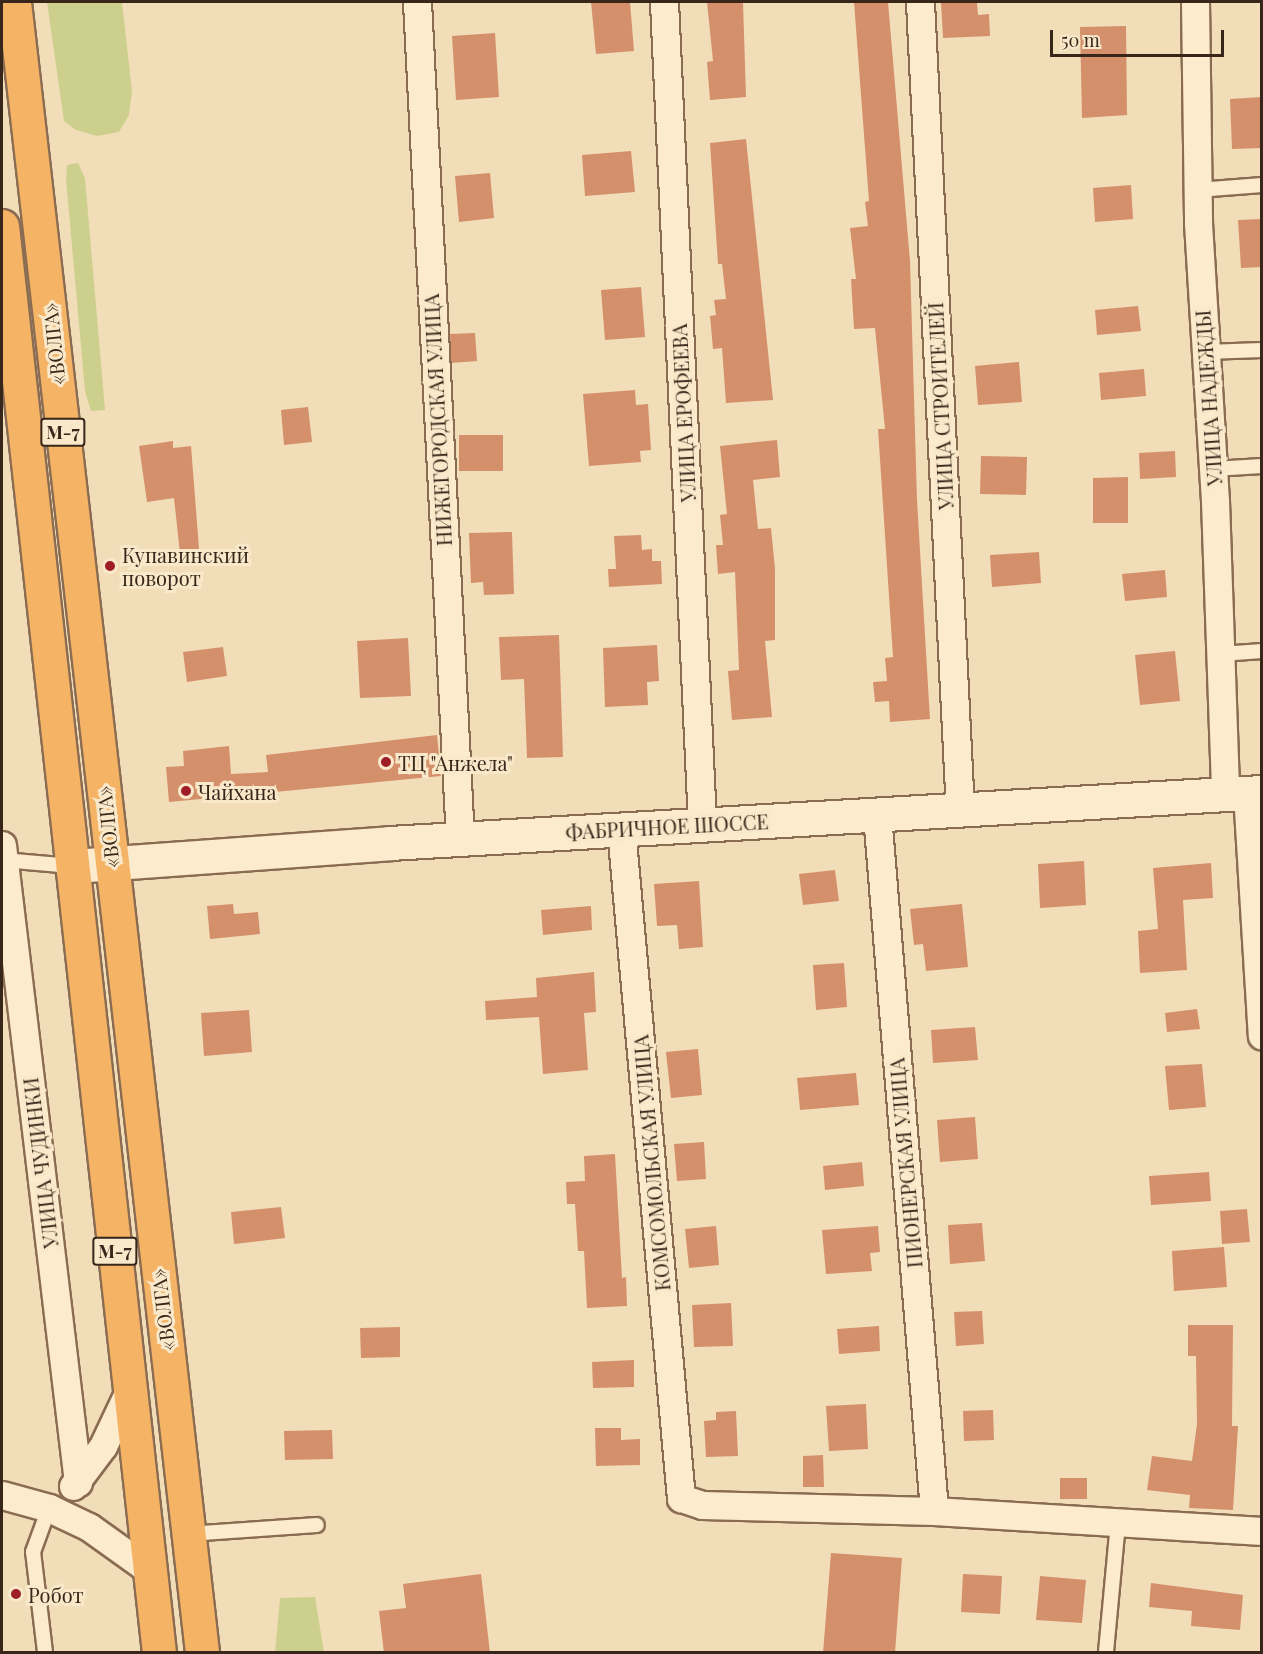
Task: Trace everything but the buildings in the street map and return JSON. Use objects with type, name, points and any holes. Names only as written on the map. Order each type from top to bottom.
[{"type":"highway","name":"«ВОЛГА»","points":[[14,2],[202,1653]]},
{"type":"highway","name":"«ВОЛГА»","points":[[2,225],[159,1653]]},
{"type":"main road","name":"ФАБРИЧНОЕ ШОССЕ","points":[[72,866],[460,839],[1244,793]]},
{"type":"street","name":"НИЖЕГОРОДСКАЯ УЛИЦА","points":[[417,2],[460,839]]},
{"type":"street","name":"УЛИЦА ЕРОФЕЕВА","points":[[664,2],[702,824]]},
{"type":"street","name":"УЛИЦА СТРОИТЕЛЕЙ","points":[[920,2],[960,811]]},
{"type":"street","name":"УЛИЦА НАДЕЖДЫ","points":[[1195,2],[1198,190],[1221,654],[1244,793],[1262,1036]]},
{"type":"street","name":"ПИОНЕРСКАЯ УЛИЦА","points":[[877,814],[933,1511]]},
{"type":"street","name":"КОМСОМОЛЬСКАЯ УЛИЦА","points":[[621,829],[681,1498],[702,1505],[933,1511]]},
{"type":"street","name":"УЛИЦА ЧУДИНКИ","points":[[2,852],[78,1482]]},
{"type":"street","points":[[49,1508],[78,1482],[103,1446],[130,1389]]},
{"type":"street","points":[[2,1495],[49,1508],[101,1534],[149,1570]]},
{"type":"street","points":[[933,1511],[1262,1531]]},
{"type":"lane","points":[[1198,190],[1262,185]]},
{"type":"lane","points":[[1205,352],[1262,350]]},
{"type":"lane","points":[[1213,469],[1262,466]]},
{"type":"lane","points":[[1221,654],[1262,651]]},
{"type":"lane","points":[[2,852],[72,866]]},
{"type":"lane","points":[[45,1653],[33,1552],[49,1508]]},
{"type":"lane","points":[[1106,1653],[1118,1522]]},
{"type":"lane","points":[[188,1534],[317,1526]]},
{"type":"green space","points":[[47,2],[122,2],[132,91],[129,115],[119,132],[97,136],[76,130],[64,121]]},
{"type":"green space","points":[[78,163],[85,178],[105,410],[91,411],[85,391],[66,179],[67,165]]},
{"type":"green space","points":[[315,1597],[324,1652],[275,1652],[280,1598]]},
{"type":"place","name":"Купавинский поворот","points":[[110,566]]},
{"type":"place","name":"ТЦ \"Анжела\"","points":[[386,762]]},
{"type":"place","name":"Чайхана","points":[[186,791]]},
{"type":"place","name":"Робот","points":[[16,1594]]}]
